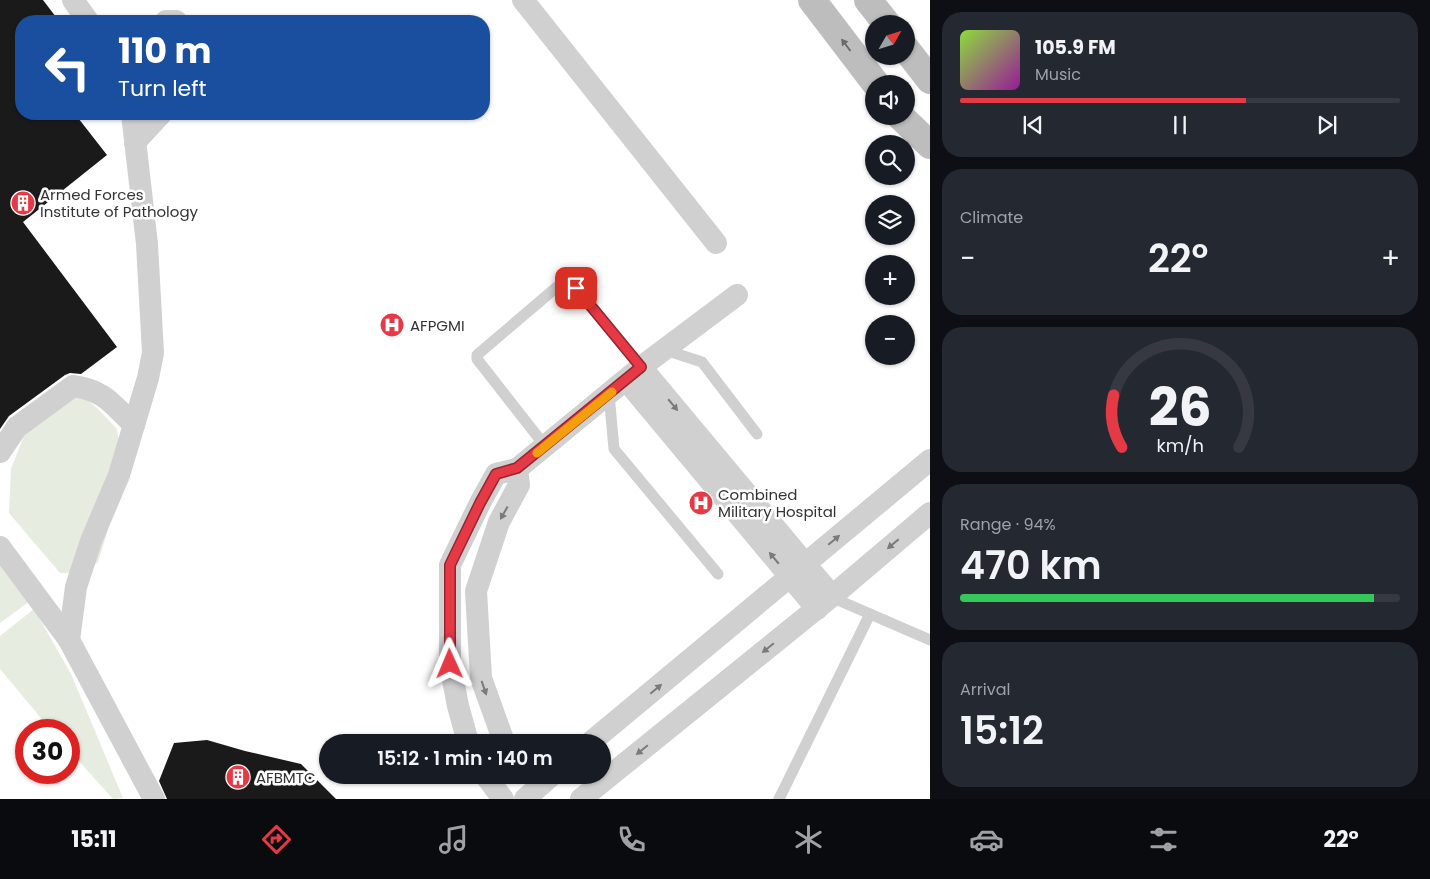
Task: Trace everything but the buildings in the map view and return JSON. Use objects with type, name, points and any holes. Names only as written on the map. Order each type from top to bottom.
[{"type":"main road","points":[[812,0],[869,75]]},
{"type":"main road","points":[[868,0],[880,15]]},
{"type":"main road","points":[[915,61],[930,80]]},
{"type":"main road","points":[[909,125],[930,145]]},
{"type":"street","points":[[73,0],[84,15]]},
{"type":"street","points":[[523,0],[716,243]]},
{"type":"street","points":[[69,640],[76,587],[91,541],[119,475],[148,378],[153,353],[147,244],[133,120]]},
{"type":"street","points":[[135,142],[155,120]]},
{"type":"street","points":[[466,734],[450,664],[450,565],[496,474],[517,468],[626,380],[737,295]]},
{"type":"street","points":[[626,380],[827,601]]},
{"type":"street","points":[[0,452],[18,427],[73,386],[88,388],[104,396],[134,426]]},
{"type":"street","points":[[601,734],[930,460]]},
{"type":"street","points":[[501,734],[481,678],[476,591],[499,522],[519,486],[517,468]]},
{"type":"street","points":[[581,799],[827,601],[930,513]]},
{"type":"street","points":[[0,546],[69,640],[154,799]]},
{"type":"street","points":[[491,784],[503,799]]},
{"type":"lane","points":[[545,446],[477,360],[477,355],[558,286],[568,285],[576,288],[626,380],[614,449],[718,574]]},
{"type":"lane","points":[[665,350],[702,362],[757,434]]},
{"type":"lane","points":[[827,601],[870,614],[930,640]]},
{"type":"lane","points":[[779,799],[870,614]]},
{"type":"shaded area","points":[[69,395],[85,398],[117,429],[121,457],[107,533],[98,562],[82,573],[60,573],[9,513],[11,469],[25,433]]},
{"type":"shaded area","points":[[0,562],[30,601],[0,623]]},
{"type":"shaded area","points":[[34,609],[71,674],[123,798],[113,799],[80,762],[80,719],[42,719],[0,669],[0,636]]},
{"type":"slow traffic","points":[[537,453],[612,392]]},
{"type":"place","name":"Armed Forces Institute of Pathology","points":[[23,203]]},
{"type":"place","name":"AFPGMI","points":[[392,325]]},
{"type":"place","name":"Combined Military Hospital","points":[[701,503]]},
{"type":"place","name":"AFBMTC","points":[[238,777]]},
{"type":"route","points":[[450,664],[450,565],[496,474],[517,468],[641,367],[576,288]]}]
